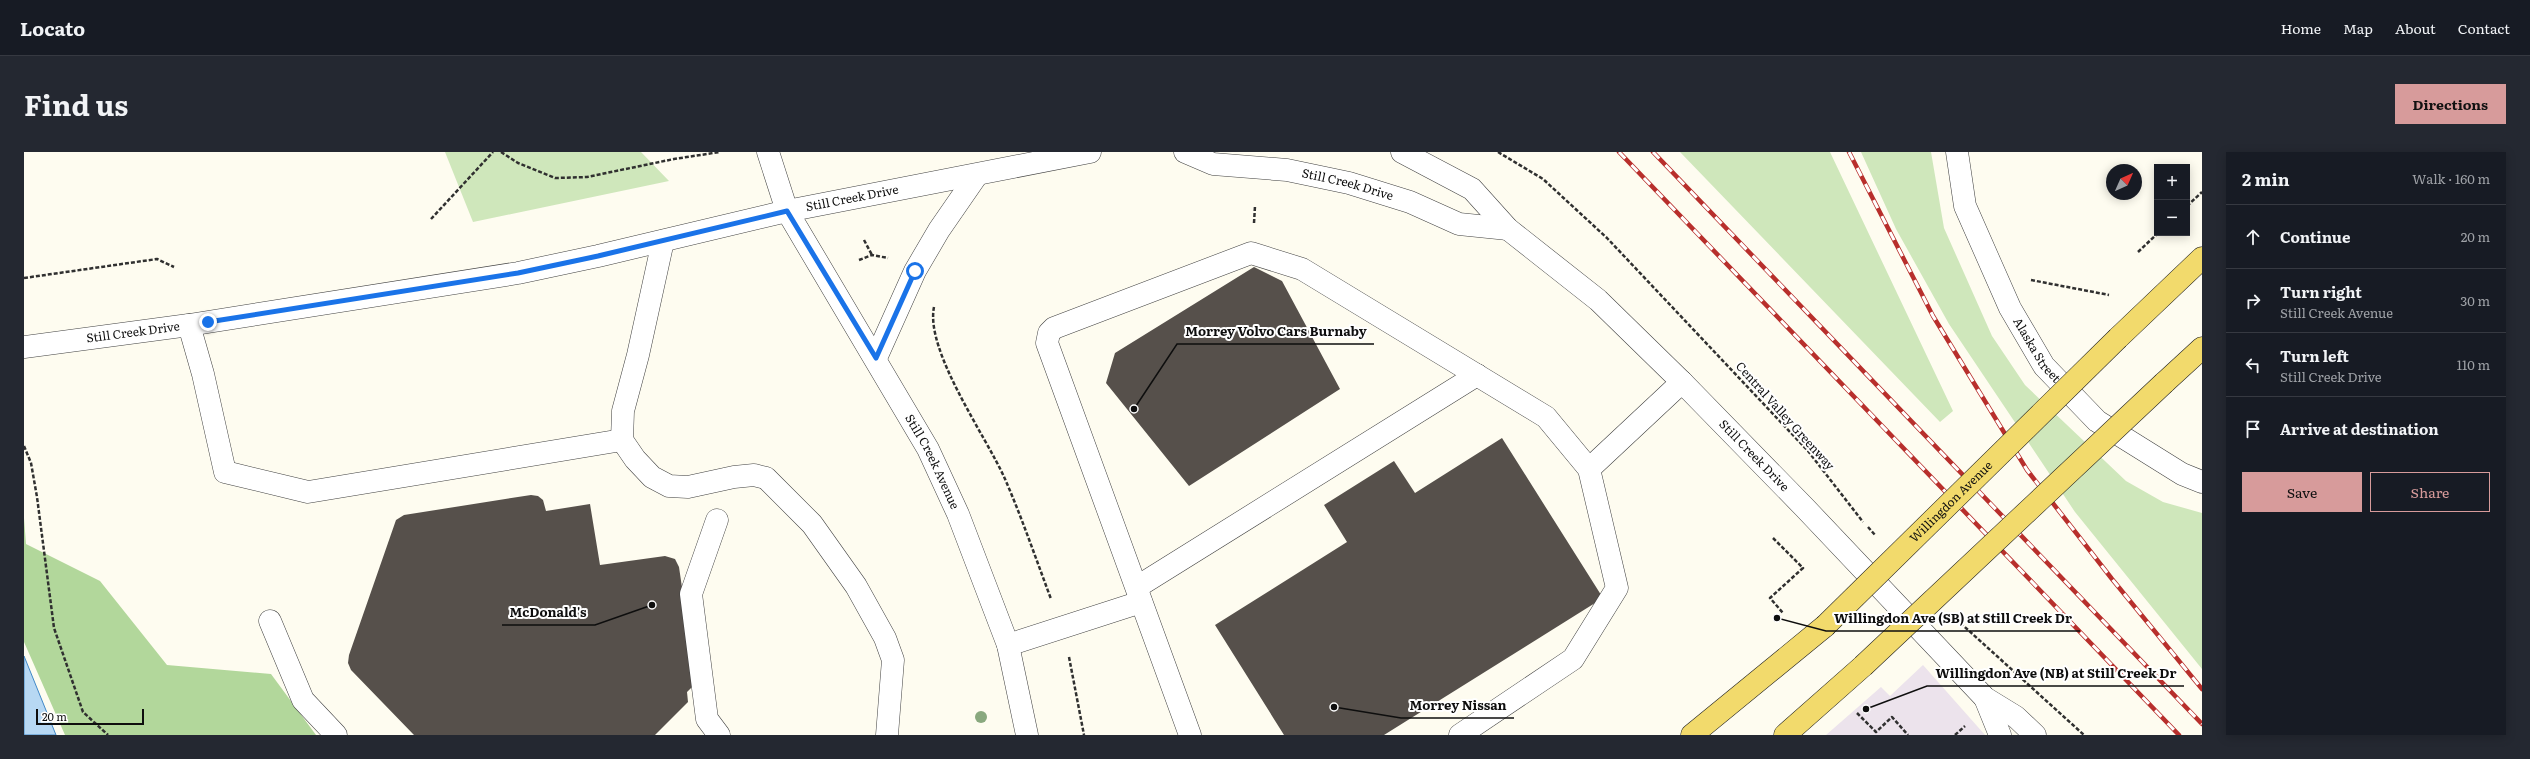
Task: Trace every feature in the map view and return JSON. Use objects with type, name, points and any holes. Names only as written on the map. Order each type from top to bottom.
[{"type":"main road","name":"Willingdon Avenue","points":[[1692,735],[1825,626],[2118,338],[2202,258]]},
{"type":"main road","points":[[1785,735],[1863,666],[2202,348]]},
{"type":"street","name":"Still Creek Avenue","points":[[768,152],[787,211],[876,358],[928,449],[958,514],[1008,645],[1027,735]]},
{"type":"street","name":"Still Creek Drive","points":[[24,347],[189,325],[518,273],[663,241],[787,211],[1090,152]]},
{"type":"street","name":"Still Creek Drive","points":[[1184,152],[1213,164],[1287,170],[1349,183],[1410,202],[1460,224],[1508,229]]},
{"type":"street","name":"Still Creek Drive","points":[[1402,152],[1472,189],[1508,229],[1598,300],[1682,382],[1985,698],[2016,717],[2035,735]]},
{"type":"street","name":"Alaska Street","points":[[1957,152],[1965,206],[2010,308],[2044,366],[2097,421],[2182,474],[2202,482]]},
{"type":"street","points":[[876,358],[915,271],[939,230],[976,175]]},
{"type":"street","points":[[663,241],[638,355],[623,411],[622,440],[635,460],[652,477],[669,486],[688,487],[734,477],[754,475],[766,478],[812,524],[856,586],[885,638],[893,660],[887,735]]},
{"type":"street","points":[[1190,735],[1047,343],[1049,333],[1054,328],[1251,253],[1302,269],[1546,417],[1589,469],[1617,588],[1573,659],[1460,735]]},
{"type":"street","points":[[189,325],[203,374],[225,472],[308,492],[622,440]]},
{"type":"street","points":[[1008,645],[1061,629],[1139,594],[1476,375]]},
{"type":"street","points":[[1589,469],[1682,382]]},
{"type":"street","points":[[718,520],[691,594],[707,719],[719,735]]},
{"type":"street","points":[[270,621],[303,700],[336,735]]},
{"type":"street","name":"Still Creek Drive","points":[[1985,698],[2000,735]]},
{"type":"path","points":[[431,219],[493,152]]},
{"type":"path","points":[[500,152],[518,163],[555,178],[587,177],[674,159],[720,152]]},
{"type":"path","name":"Central Valley Greenway","points":[[1498,152],[1543,179],[1606,238],[1808,451],[1861,520],[1878,538]]},
{"type":"path","points":[[2190,203],[2202,192]]},
{"type":"path","points":[[1253,224],[1255,206]]},
{"type":"path","points":[[2138,252],[2155,236]]},
{"type":"path","points":[[864,240],[872,255]]},
{"type":"path","points":[[858,260],[872,255],[892,259]]},
{"type":"path","points":[[24,278],[157,259],[174,268]]},
{"type":"path","points":[[2033,279],[2109,295]]},
{"type":"path","points":[[934,305],[934,333],[943,358],[1005,478],[1061,629],[1068,654],[1084,735]]},
{"type":"path","points":[[24,446],[31,463],[37,497],[54,628],[83,712],[108,735]]},
{"type":"path","points":[[1773,538],[1803,568],[1770,598],[1783,613]]},
{"type":"path","points":[[1950,612],[1972,636],[2084,735]]},
{"type":"path","points":[[1876,732],[1892,717],[1908,735]]},
{"type":"shaded area","points":[[1923,665],[1985,735],[1826,735],[1881,687],[1890,696]]},
{"type":"green space","points":[[445,152],[641,152],[669,181],[473,222]]},
{"type":"green space","points":[[1680,152],[1830,152],[1953,411],[1940,422]]},
{"type":"green space","points":[[1861,152],[1931,152],[1944,228],[1992,336],[2025,385],[2126,481],[2163,502],[2202,513],[2202,669],[2075,512],[1949,324],[1896,229]]},
{"type":"green space","points":[[24,518],[26,544],[100,581],[167,665],[271,674],[316,735],[65,735],[24,642]]},
{"type":"water","points":[[24,656],[56,735],[24,735]]},
{"type":"building","points":[[1254,267],[1282,281],[1340,389],[1189,486],[1106,383],[1115,353]]},
{"type":"building","points":[[1502,438],[1603,598],[1384,735],[1284,735],[1215,625],[1347,542],[1324,505],[1394,461],[1415,493]]},
{"type":"building","points":[[531,495],[538,496],[543,500],[546,511],[590,504],[600,565],[665,556],[675,559],[679,567],[696,683],[687,692],[688,702],[655,735],[414,735],[351,670],[348,663],[349,655],[396,520],[404,515]]},
{"type":"railway","points":[[1619,152],[2179,735]]},
{"type":"railway","points":[[1653,152],[2202,724]]},
{"type":"railway","points":[[1849,152],[1933,316],[2027,470],[2112,579],[2202,689]]},
{"type":"place","name":"Morrey Volvo Cars Burnaby","points":[[1134,409]]},
{"type":"place","name":"McDonald's","points":[[652,605]]},
{"type":"place","name":"Willingdon Ave (SB) at Still Creek Dr","points":[[1777,618]]},
{"type":"place","name":"Morrey Nissan","points":[[1334,707]]},
{"type":"place","name":"Willingdon Ave (NB) at Still Creek Dr","points":[[1866,709]]},
{"type":"route","points":[[208,322],[518,273],[598,256],[787,211],[876,358],[915,271]]}]
